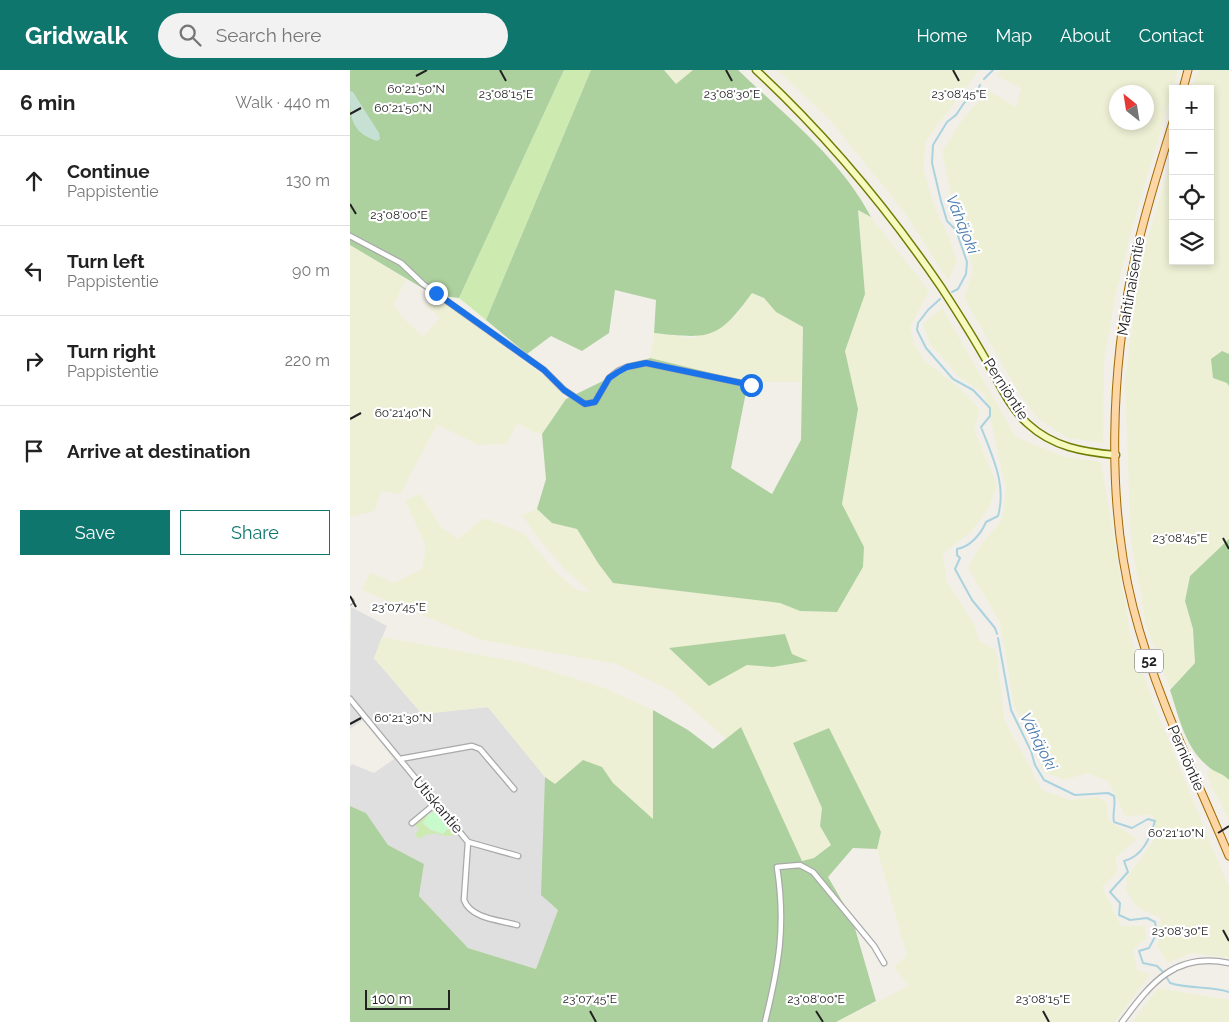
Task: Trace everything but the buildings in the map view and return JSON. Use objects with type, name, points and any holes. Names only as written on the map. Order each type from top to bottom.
[{"type":"main road","name":"Perniöntie","points":[[756,70],[816,130],[859,178],[907,238],[957,311],[1008,397],[1027,424],[1042,436],[1061,445],[1084,452],[1116,455],[1120,534],[1138,623],[1170,721],[1229,856]]},
{"type":"main road","points":[[1183,85],[1188,70]]},
{"type":"main road","name":"Mahtinaisentie","points":[[1116,455],[1118,370],[1124,313],[1145,217],[1171,130]]},
{"type":"street","points":[[350,236],[401,263],[424,284],[537,365],[564,390],[585,404],[595,402],[609,378],[627,367],[646,363],[751,385]]},
{"type":"street","name":"Utiskantie","points":[[350,699],[468,842],[464,900],[467,909],[474,913],[517,925]]},
{"type":"street","points":[[400,759],[472,746],[480,749],[514,789]]},
{"type":"street","points":[[412,823],[436,803]]},
{"type":"street","points":[[468,842],[518,856]]},
{"type":"street","points":[[764,1022],[780,954],[782,934],[782,900],[777,866],[800,865],[813,872],[874,946],[884,963]]},
{"type":"street","points":[[1122,1022],[1147,989],[1182,963],[1204,960],[1229,962]]},
{"type":"shaded area","points":[[351,607],[387,626],[374,658],[422,714],[488,707],[545,777],[545,822],[558,910],[536,969],[468,948],[419,896],[424,864],[388,845],[366,813],[350,806],[350,766],[352,764],[374,773],[394,759],[363,720],[350,729]]},
{"type":"green space","points":[[350,70],[564,70],[459,298],[434,295],[350,245]]},
{"type":"green space","points":[[564,70],[591,70],[486,320],[459,298]]},
{"type":"green space","points":[[591,70],[664,70],[676,84],[693,70],[738,70],[793,121],[828,157],[844,176],[871,217],[858,210],[865,294],[845,351],[858,409],[842,504],[864,547],[863,567],[837,612],[800,611],[780,603],[613,583],[577,529],[552,523],[537,509],[546,479],[542,434],[566,399],[650,358],[748,382],[731,468],[772,494],[801,440],[803,327],[776,312],[764,298],[752,293],[721,328],[711,333],[688,336],[654,333],[656,300],[615,290],[609,333],[582,351],[551,336],[527,354],[486,320]]},
{"type":"green space","points":[[664,70],[693,70],[676,84]]},
{"type":"green space","points":[[777,70],[979,70],[925,142],[924,171],[935,208],[950,240],[957,263],[948,280],[905,213],[830,120]]},
{"type":"green space","points":[[1001,70],[1178,70],[1174,85],[1169,85],[1169,101],[1131,232],[1115,298],[1104,360],[1103,443],[1068,438],[1039,419],[1019,393],[964,298],[973,270],[964,229],[953,207],[942,151],[964,117],[989,91],[1016,107],[1021,88],[997,76]]},
{"type":"green space","points":[[1198,70],[1229,70],[1229,354],[1222,351],[1229,386],[1229,539],[1190,576],[1185,601],[1193,629],[1195,663],[1170,689],[1146,624],[1131,542],[1125,384],[1139,268],[1169,167],[1169,265],[1214,265],[1214,85],[1193,85]]},
{"type":"green space","points":[[350,91],[353,92],[379,133],[380,139],[377,141],[361,133],[353,122],[350,109]]},
{"type":"green space","points":[[858,210],[871,217],[929,291],[910,327],[914,343],[925,361],[961,389],[980,410],[974,430],[997,485],[988,509],[970,533],[943,553],[947,582],[974,624],[979,640],[996,650],[1005,721],[1042,790],[1070,800],[1098,797],[1107,803],[1108,820],[1137,839],[1116,857],[1117,873],[1102,887],[1121,926],[1145,926],[1146,939],[1133,949],[1137,970],[1150,974],[1115,1022],[836,1022],[909,986],[894,967],[907,956],[877,849],[881,832],[793,744],[822,808],[820,826],[831,846],[814,858],[802,861],[741,728],[726,739],[670,690],[616,664],[482,640],[362,590],[370,572],[394,583],[422,569],[426,547],[405,500],[420,494],[442,528],[458,539],[484,518],[523,533],[555,571],[576,590],[591,592],[564,569],[534,533],[522,515],[537,509],[552,523],[577,529],[598,563],[614,583],[780,603],[800,611],[837,612],[863,567],[864,547],[842,504],[858,409],[845,351],[865,294]]},
{"type":"green space","points":[[350,245],[406,279],[394,304],[402,317],[423,336],[440,318],[427,306],[434,295],[553,383],[566,399],[542,434],[533,432],[518,423],[506,444],[479,445],[437,425],[400,494],[381,491],[375,511],[350,517]]},
{"type":"green space","points":[[752,293],[764,298],[776,312],[803,327],[801,382],[748,382],[650,358],[654,333],[695,338],[734,318]]},
{"type":"green space","points":[[942,308],[1016,437],[1062,456],[1101,462],[1131,639],[1154,705],[1229,888],[1229,958],[1192,953],[1167,963],[1158,947],[1161,918],[1138,908],[1126,891],[1127,877],[1156,837],[1153,815],[1125,816],[1109,782],[1088,773],[1064,780],[1043,771],[1037,753],[1014,705],[1000,622],[968,568],[982,543],[1002,520],[1006,490],[985,394],[959,377],[930,344],[923,324]]},
{"type":"green space","points":[[1222,351],[1229,354],[1229,386],[1227,383],[1213,378],[1211,359]]},
{"type":"green space","points":[[1229,539],[1229,780],[1210,768],[1194,752],[1180,722],[1170,690],[1195,663],[1193,629],[1185,601],[1190,576]]},
{"type":"green space","points":[[785,634],[792,654],[808,661],[773,667],[747,665],[709,686],[669,648]]},
{"type":"green space","points":[[382,637],[520,662],[602,687],[653,710],[653,820],[613,783],[602,767],[583,760],[555,784],[545,777],[488,707],[422,714],[374,658]]},
{"type":"green space","points":[[653,710],[688,730],[713,749],[741,727],[802,861],[814,858],[831,845],[820,826],[822,808],[793,743],[829,728],[881,832],[877,849],[853,848],[828,877],[852,918],[876,1001],[836,1022],[350,1022],[350,806],[366,813],[388,845],[424,864],[419,896],[468,948],[536,969],[558,910],[541,895],[545,777],[555,784],[583,760],[602,767],[613,783],[653,819]]},
{"type":"green space","points":[[1210,769],[1224,774],[1229,780],[1229,820],[1209,781],[1207,772]]},
{"type":"green space","points":[[437,806],[458,833],[449,836],[431,834],[419,839],[415,834],[419,830],[415,824],[426,814],[428,815],[422,823],[430,830],[443,834],[451,826],[436,810],[431,813]]},
{"type":"green space","points":[[436,811],[450,826],[443,834],[430,829],[423,823],[429,814]]},
{"type":"green space","points":[[1158,988],[1229,1000],[1229,1022],[1132,1022]]},
{"type":"waterway","name":"Vähäjoki","points":[[984,79],[993,70]]},
{"type":"waterway","name":"Vähäjoki","points":[[952,292],[958,289],[966,274],[967,262],[956,230],[947,221],[941,201],[932,163],[933,145],[947,122],[956,115],[964,103],[976,94],[980,85]]},
{"type":"waterway","name":"Vähäjoki","points":[[940,299],[918,323],[917,330],[926,348],[953,379],[973,390],[990,408],[990,416],[981,427],[997,470],[1001,493],[998,516],[986,522],[971,543],[957,549],[957,555],[960,558],[955,569],[972,600],[995,628],[997,634]]},
{"type":"waterway","name":"Vähäjoki","points":[[998,638],[1011,710],[1031,751],[1035,765],[1044,780],[1075,795],[1108,793],[1114,796],[1114,822],[1132,828],[1148,819],[1155,821],[1145,846],[1131,859],[1124,861],[1128,872],[1110,892],[1120,903],[1119,915],[1130,920],[1147,918],[1155,922],[1157,933],[1149,948],[1139,951],[1143,963],[1157,966],[1164,973]]},
{"type":"waterway","name":"Vähäjoki","points":[[1167,978],[1170,983],[1177,985],[1229,992]]},
{"type":"route","points":[[436,293],[544,370],[564,390],[585,404],[595,402],[609,378],[627,367],[637,364],[646,363],[751,385]]}]
